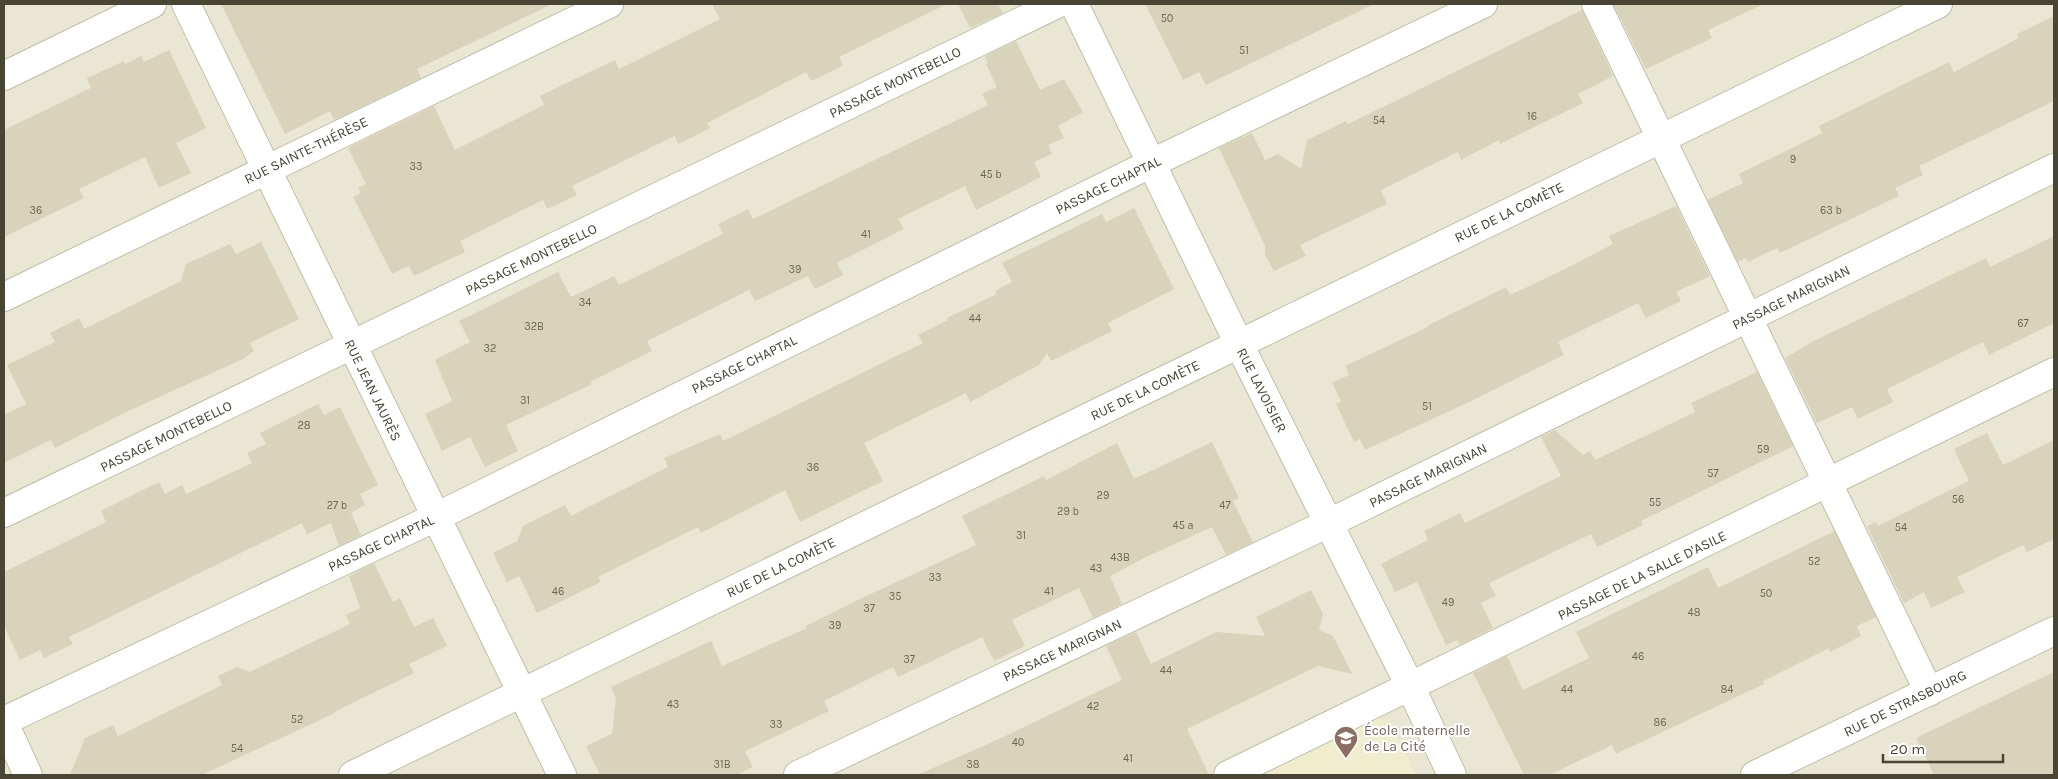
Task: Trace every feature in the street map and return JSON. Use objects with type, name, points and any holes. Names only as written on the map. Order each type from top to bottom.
[{"type":"street","points":[[4,76],[152,4]]},
{"type":"street","name":"RUE JEAN JAURÈS","points":[[186,4],[265,170],[523,692],[562,775]]},
{"type":"street","name":"RUE SAINTE-THÉRÈSE","points":[[4,297],[609,4]]},
{"type":"street","name":"PASSAGE MONTEBELLO","points":[[4,513],[1057,4]]},
{"type":"street","name":"RUE LAVOISIER","points":[[1074,4],[1239,344],[1411,688],[1452,775]]},
{"type":"street","name":"PASSAGE CHAPTAL","points":[[4,722],[436,517],[1152,163],[1484,4]]},
{"type":"street","points":[[1596,4],[1660,139],[1830,483],[1929,692]]},
{"type":"street","name":"RUE DE LA COMÈTE","points":[[352,775],[1938,4]]},
{"type":"street","name":"PASSAGE MARIGNAN","points":[[798,775],[1329,523],[2054,168]]},
{"type":"street","name":"PASSAGE DE LA SALLE D'ASILE","points":[[1228,775],[1411,688],[2054,372]]},
{"type":"street","name":"RUE DE STRASBOURG","points":[[1755,775],[1804,764],[1929,692],[2054,631]]},
{"type":"street","points":[[4,722],[28,775]]},
{"type":"shaded area","points":[[4,4],[2054,4],[2054,775],[4,775]]},
{"type":"shaded area","name":"École maternelle de La Cité","points":[[1374,717],[1390,722],[1416,775],[1252,775]]},
{"type":"building","points":[[221,4],[552,4],[417,69],[421,78],[334,120],[330,111],[285,134]]},
{"type":"building","points":[[712,4],[947,4],[839,57],[843,65],[828,73],[811,81],[806,72],[707,123],[710,128],[691,138],[678,144],[675,136],[572,186],[577,195],[547,209],[543,200],[460,241],[465,252],[414,276],[409,266],[392,274],[353,197],[361,193],[358,188],[366,184],[348,148],[434,106],[455,150],[544,105],[540,96],[615,60],[619,69],[720,19]]},
{"type":"building","points":[[958,4],[998,4],[1003,13],[970,28]]},
{"type":"building","points":[[1145,4],[1374,4],[1206,85],[1199,72],[1183,80]]},
{"type":"building","points":[[1613,4],[1764,4],[1708,30],[1712,38],[1646,69]]},
{"type":"building","points":[[1582,10],[1613,76],[1578,94],[1583,103],[1500,144],[1499,140],[1461,160],[1458,152],[1381,190],[1387,204],[1300,245],[1306,256],[1274,271],[1265,255],[1265,246],[1219,148],[1252,133],[1265,160],[1278,154],[1301,169],[1307,140],[1346,121],[1348,124]]},
{"type":"building","points":[[2054,16],[2054,101],[1919,166],[1923,175],[1895,188],[1899,196],[1780,253],[1777,248],[1748,262],[1746,258],[1738,262],[1707,200],[1743,183],[1739,174],[1822,133],[1819,126],[1949,62],[1954,72],[2019,38],[2017,34]]},
{"type":"building","points":[[1016,41],[1040,90],[1064,79],[1083,112],[1058,126],[1064,138],[1048,145],[1052,154],[1034,162],[1041,177],[976,210],[965,186],[898,219],[904,229],[837,263],[843,275],[815,289],[808,276],[755,301],[749,290],[647,341],[652,351],[590,382],[592,384],[506,425],[518,451],[485,467],[470,437],[442,451],[425,414],[452,401],[435,360],[470,342],[459,321],[558,272],[571,297],[614,276],[619,285],[723,234],[718,224],[748,209],[753,219],[988,105],[982,94],[997,87],[986,64],[988,63],[985,56]]},
{"type":"building","points":[[169,50],[206,128],[176,143],[191,173],[159,188],[145,157],[79,189],[84,198],[4,237],[4,130],[91,88],[87,78],[124,61],[125,64],[141,56],[144,62]]},
{"type":"building","points":[[1676,206],[1710,276],[1676,292],[1681,301],[1646,318],[1638,303],[1558,342],[1564,355],[1465,404],[1365,450],[1360,439],[1354,442],[1336,404],[1341,401],[1332,383],[1349,375],[1345,366],[1428,327],[1506,287],[1510,295],[1563,270],[1613,244],[1609,236]]},
{"type":"building","points":[[1134,208],[1174,289],[1108,323],[1112,331],[1051,361],[1047,353],[1039,365],[970,402],[966,393],[864,443],[883,481],[800,522],[785,490],[701,533],[698,527],[598,577],[601,582],[537,613],[519,576],[507,582],[493,553],[517,541],[523,526],[565,505],[571,516],[668,467],[664,458],[720,434],[723,441],[923,343],[918,335],[948,320],[947,318],[997,294],[995,291],[1012,282],[1002,263],[1102,214],[1106,222]]},
{"type":"building","points":[[2054,236],[2054,323],[1989,355],[1983,342],[1887,389],[1893,402],[1858,419],[1852,407],[1817,423],[1785,358],[1814,341],[1986,258],[1990,267]]},
{"type":"building","points":[[261,242],[299,319],[250,343],[254,351],[243,359],[124,413],[55,448],[51,440],[4,463],[4,415],[26,404],[7,365],[55,342],[50,333],[79,318],[84,329],[181,281],[186,264],[230,244],[236,254]]},
{"type":"building","points":[[1757,372],[1793,446],[1641,521],[1643,525],[1597,547],[1591,534],[1489,583],[1496,596],[1481,603],[1493,628],[1460,645],[1457,640],[1446,645],[1417,582],[1395,592],[1381,564],[1428,540],[1424,531],[1460,513],[1465,523],[1561,476],[1541,437],[1555,430],[1583,455],[1590,451],[1595,460],[1695,412],[1691,403]]},
{"type":"building","points":[[318,404],[324,415],[340,407],[378,485],[360,494],[365,505],[351,513],[361,535],[339,546],[331,523],[307,534],[302,523],[69,637],[73,644],[44,658],[40,650],[20,660],[4,626],[4,572],[106,522],[101,511],[159,482],[165,494],[182,485],[186,494],[252,463],[247,453],[266,444],[260,433]]},
{"type":"building","points":[[1987,433],[2003,465],[2054,440],[2054,539],[2027,552],[2023,545],[1957,577],[1965,592],[1931,608],[1924,592],[1904,603],[1867,526],[1876,522],[1878,526],[1969,481],[1954,449]]},
{"type":"building","points":[[1212,442],[1239,498],[1233,501],[1253,542],[1226,555],[1212,527],[1146,557],[1110,576],[1122,604],[1093,618],[1079,588],[1012,620],[1025,646],[994,661],[982,637],[898,677],[893,667],[824,701],[829,711],[745,751],[753,767],[736,775],[600,775],[586,746],[612,734],[616,698],[611,687],[711,641],[722,666],[807,628],[806,626],[860,599],[976,545],[962,516],[1044,476],[1046,480],[1117,443],[1134,479]]},
{"type":"building","points":[[1835,531],[1876,617],[1857,626],[1861,636],[1830,652],[1829,648],[1763,681],[1764,684],[1616,754],[1612,745],[1549,775],[1524,775],[1473,673],[1507,656],[1523,690],[1589,658],[1576,632],[1708,567],[1718,588]]},
{"type":"building","points":[[374,563],[393,602],[400,598],[414,627],[433,618],[447,646],[409,664],[414,673],[335,713],[202,775],[70,775],[85,738],[113,725],[118,736],[222,685],[218,676],[237,667],[250,672],[350,624],[346,615],[360,608],[349,576]]},
{"type":"building","points":[[1311,590],[1323,614],[1319,630],[1333,636],[1352,674],[1318,666],[1187,729],[1209,775],[917,775],[988,744],[1122,680],[1106,646],[1136,632],[1151,664],[1216,632],[1265,636],[1256,617]]},
{"type":"building","points":[[2054,672],[2054,775],[1934,775],[1916,738]]},
{"type":"place","name":"École maternelle de La Cité","points":[[1346,759]]}]
